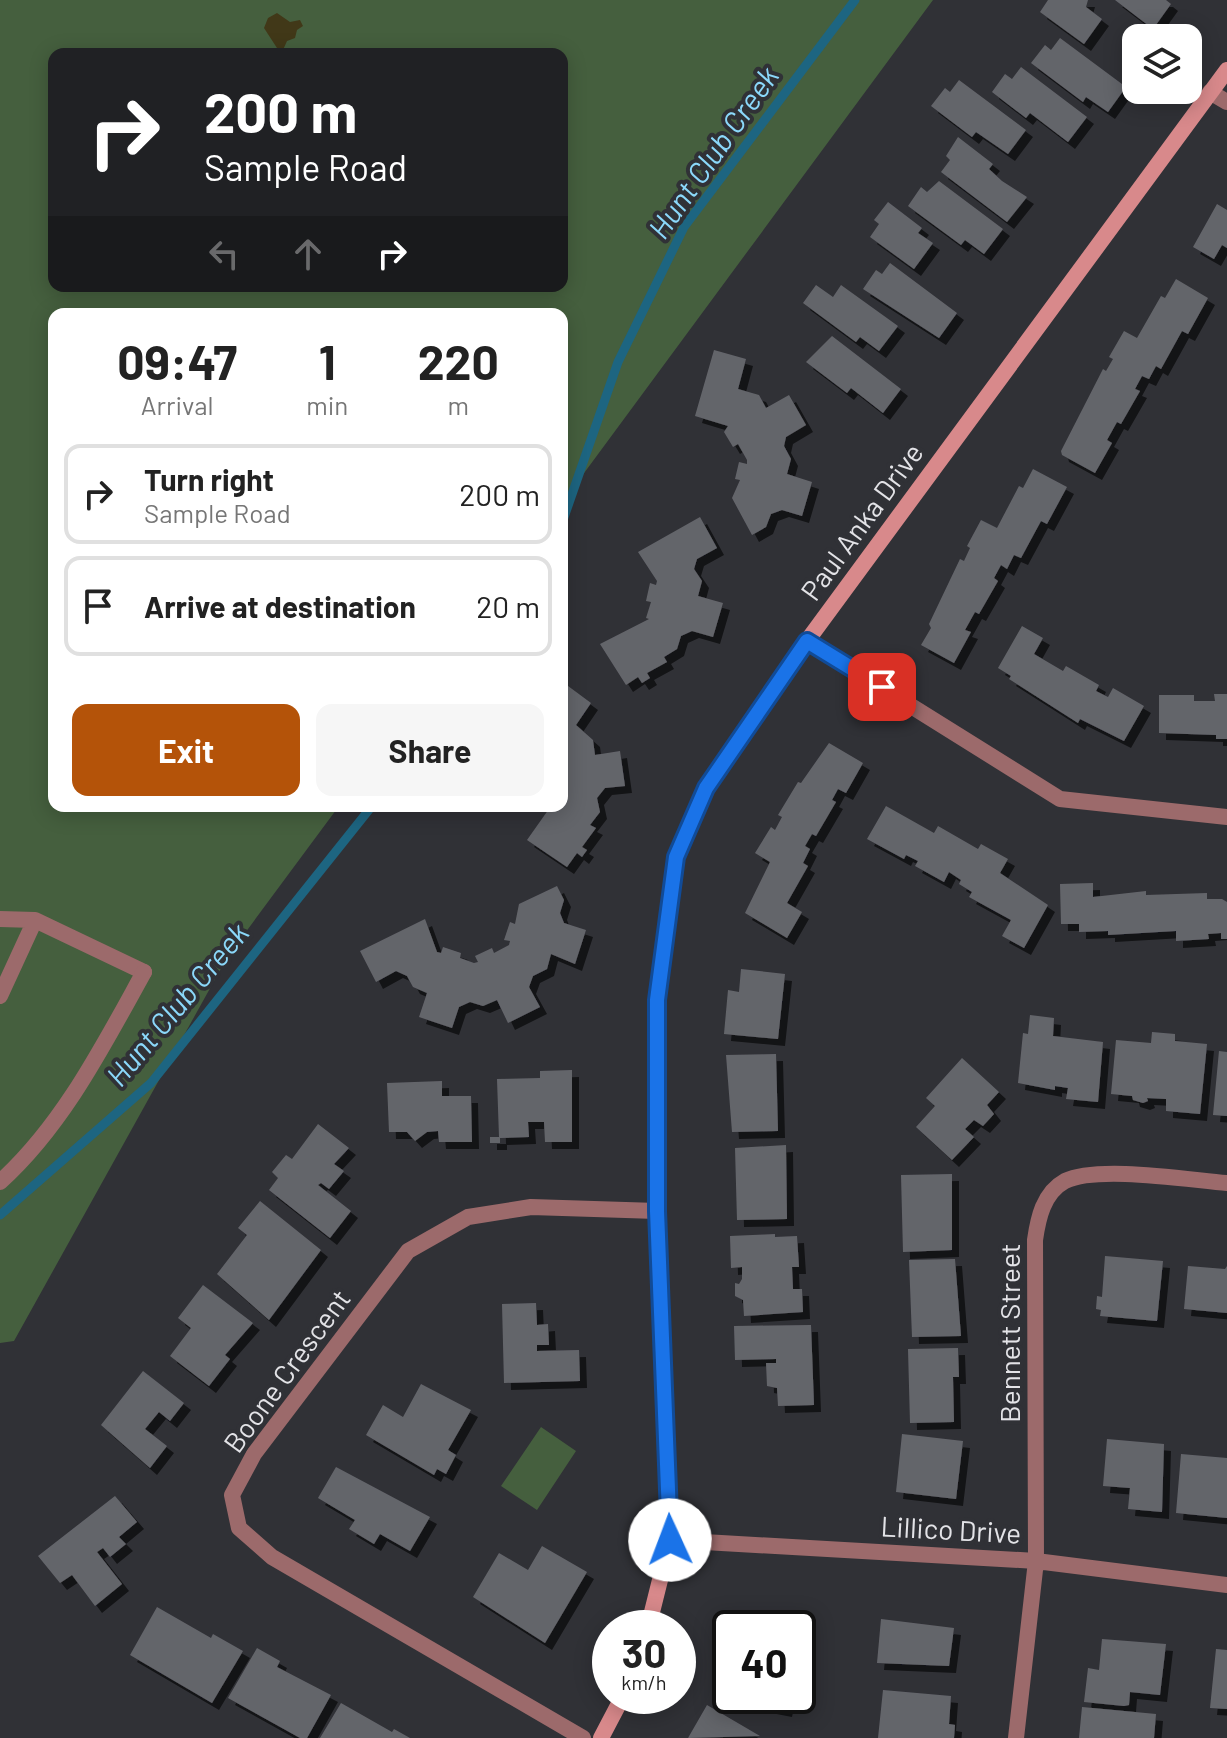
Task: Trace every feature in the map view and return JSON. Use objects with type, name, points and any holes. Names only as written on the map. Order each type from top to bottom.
[{"type":"street","name":"Paul Anka Drive","points":[[652,1610],[670,1540],[657,1211],[657,1000],[676,857],[706,788],[807,641],[1227,70]]},
{"type":"street","points":[[1210,92],[1227,102]]},
{"type":"street","points":[[807,641],[1060,799],[1227,817]]},
{"type":"street","points":[[0,919],[35,920],[144,972],[86,1078],[15,1169],[0,1182]]},
{"type":"street","points":[[0,996],[35,920]]},
{"type":"street","name":"Bennett Street","points":[[1016,1738],[1036,1561],[1035,1240],[1039,1215],[1048,1197],[1065,1181],[1093,1175],[1227,1183]]},
{"type":"street","name":"Boone Crescent","points":[[583,1738],[272,1557],[239,1528],[232,1495],[254,1454],[408,1251],[468,1217],[531,1207],[657,1211]]},
{"type":"street","name":"Lillico Drive","points":[[670,1540],[1036,1561],[1227,1585]]},
{"type":"street","points":[[601,1738],[614,1714]]},
{"type":"green space","points":[[0,0],[933,0],[568,495],[568,308],[48,308],[48,812],[335,812],[228,956],[14,1341],[0,1343]]},
{"type":"green space","points":[[541,1427],[576,1451],[537,1510],[501,1486]]},
{"type":"sand","points":[[277,13],[290,22],[300,20],[303,26],[284,48],[277,48],[264,28],[268,18]]},
{"type":"building","points":[[1048,0],[1088,0],[1086,7],[1102,19],[1084,44],[1040,12]]},
{"type":"building","points":[[1115,0],[1166,0],[1171,4],[1157,24],[1146,24]]},
{"type":"building","points":[[1060,38],[1122,84],[1122,93],[1108,112],[1086,97],[1083,102],[1031,63],[1045,45],[1051,50]]},
{"type":"building","points":[[1021,67],[1087,117],[1068,142],[1030,113],[1026,118],[992,92],[1005,74],[1012,79]]},
{"type":"building","points":[[959,80],[1026,130],[1008,154],[976,132],[972,137],[931,106],[945,88],[950,92]]},
{"type":"building","points":[[958,137],[993,164],[989,169],[1002,181],[1027,197],[1007,222],[941,172],[950,160],[946,156]]},
{"type":"building","points":[[939,181],[1003,229],[984,254],[965,240],[961,245],[908,206],[921,187],[927,192]]},
{"type":"building","points":[[888,202],[922,228],[918,233],[933,243],[914,269],[870,237],[879,224],[874,220]]},
{"type":"building","points":[[1217,204],[1227,210],[1227,248],[1222,245],[1214,259],[1193,247]]},
{"type":"building","points":[[890,263],[957,313],[939,338],[863,289],[876,270],[882,274]]},
{"type":"building","points":[[1176,279],[1208,298],[1188,334],[1182,331],[1161,369],[1156,366],[1149,379],[1142,376],[1135,389],[1140,391],[1121,424],[1117,422],[1107,440],[1112,443],[1095,473],[1062,455],[1061,451],[1103,369],[1106,371],[1113,359],[1109,357],[1124,331],[1137,338],[1161,296],[1165,298]]},
{"type":"building","points":[[816,285],[833,297],[841,285],[898,326],[879,351],[860,337],[856,342],[803,303]]},
{"type":"building","points":[[832,336],[901,389],[883,413],[851,388],[847,393],[806,362]]},
{"type":"building","points":[[714,350],[746,359],[738,389],[759,395],[766,408],[789,395],[806,425],[786,437],[784,446],[791,459],[787,474],[812,482],[802,516],[782,510],[771,514],[766,527],[752,535],[732,498],[740,480],[735,479],[739,462],[747,464],[747,460],[738,444],[733,447],[724,432],[728,426],[695,416]]},
{"type":"building","points":[[1033,469],[1067,487],[1047,524],[1041,521],[1021,558],[1014,555],[1007,569],[1001,565],[994,578],[998,581],[979,614],[975,612],[965,630],[971,632],[954,663],[921,645],[931,628],[929,624],[960,559],[964,561],[970,548],[967,546],[981,520],[997,528],[1019,486],[1023,488]]},
{"type":"building","points":[[700,517],[717,548],[697,559],[694,569],[702,581],[698,596],[723,603],[713,637],[692,631],[681,636],[677,649],[664,657],[667,662],[647,673],[650,678],[642,683],[638,677],[626,685],[600,644],[649,619],[646,618],[651,602],[646,601],[650,583],[656,585],[657,581],[638,552]]},
{"type":"building","points":[[1022,626],[1043,638],[1034,654],[1063,671],[1066,666],[1099,685],[1096,691],[1108,697],[1113,688],[1144,706],[1124,741],[1080,719],[1078,723],[1009,679],[1011,676],[998,668]]},
{"type":"building","points":[[568,686],[591,703],[576,725],[593,740],[595,755],[620,751],[625,786],[605,788],[597,798],[600,812],[590,825],[596,828],[582,847],[587,850],[582,857],[577,853],[567,867],[527,840],[547,812],[568,812]]},
{"type":"building","points":[[1214,694],[1227,694],[1227,739],[1216,739],[1216,735],[1159,733],[1159,695],[1194,695],[1194,701],[1215,701]]},
{"type":"building","points":[[829,743],[863,763],[846,793],[838,789],[832,800],[836,802],[816,836],[812,834],[805,846],[810,849],[803,863],[808,866],[787,903],[802,912],[787,938],[745,913],[770,862],[755,853],[771,827],[775,830],[782,817],[778,815],[798,782],[801,783]]},
{"type":"building","points":[[886,806],[934,833],[938,826],[978,849],[981,844],[1008,859],[1000,873],[1048,905],[1024,948],[1002,936],[1011,920],[969,897],[972,892],[959,884],[961,880],[949,872],[944,882],[915,866],[918,861],[906,855],[904,859],[867,839]]},
{"type":"building","points":[[1093,883],[1093,897],[1146,891],[1146,895],[1207,893],[1207,899],[1222,899],[1227,902],[1227,939],[1221,939],[1221,933],[1208,934],[1209,939],[1176,941],[1176,931],[1108,935],[1108,931],[1079,932],[1079,924],[1061,924],[1060,884]]},
{"type":"building","points":[[557,886],[564,900],[560,913],[564,923],[586,930],[575,964],[551,954],[547,969],[533,976],[529,987],[540,1007],[508,1023],[497,1000],[483,1006],[470,1002],[459,1007],[452,1028],[419,1017],[427,993],[413,987],[407,976],[396,971],[376,982],[360,951],[425,919],[437,952],[441,953],[443,947],[461,953],[460,958],[478,962],[475,956],[492,948],[494,953],[509,945],[510,941],[504,940],[510,922],[515,924],[519,904]]},
{"type":"building","points":[[741,969],[785,974],[778,1039],[724,1034],[728,990],[739,992]]},
{"type":"building","points":[[1030,1015],[1054,1018],[1053,1036],[1103,1042],[1098,1102],[1066,1099],[1068,1088],[1055,1086],[1055,1090],[1018,1083],[1023,1033],[1028,1034]]},
{"type":"building","points":[[1152,1032],[1175,1034],[1175,1041],[1207,1044],[1200,1114],[1166,1111],[1166,1099],[1147,1098],[1148,1101],[1143,1103],[1133,1100],[1132,1096],[1111,1094],[1116,1040],[1151,1043]]},
{"type":"building","points":[[1219,1051],[1227,1052],[1227,1116],[1213,1115]]},
{"type":"building","points":[[776,1054],[778,1131],[732,1132],[726,1055]]},
{"type":"building","points":[[962,1058],[999,1092],[987,1105],[994,1114],[983,1126],[974,1120],[965,1129],[974,1137],[952,1160],[916,1127],[935,1106],[926,1098]]},
{"type":"building","points":[[572,1070],[572,1142],[545,1142],[544,1122],[528,1122],[529,1137],[500,1138],[500,1143],[490,1143],[490,1137],[499,1137],[497,1079],[540,1078],[540,1071]]},
{"type":"building","points":[[442,1081],[442,1096],[471,1096],[472,1142],[439,1142],[438,1131],[427,1132],[415,1141],[407,1132],[389,1132],[387,1083]]},
{"type":"building","points":[[318,1124],[349,1148],[334,1164],[344,1171],[329,1189],[321,1183],[318,1185],[351,1211],[330,1238],[269,1190],[278,1178],[272,1172],[286,1155],[292,1159]]},
{"type":"building","points":[[786,1145],[787,1219],[737,1220],[735,1148]]},
{"type":"building","points":[[952,1174],[952,1250],[903,1252],[901,1175]]},
{"type":"building","points":[[260,1201],[321,1250],[269,1320],[217,1274],[247,1235],[238,1228]]},
{"type":"building","points":[[775,1234],[775,1237],[797,1236],[799,1267],[792,1267],[793,1289],[802,1289],[803,1312],[744,1316],[743,1300],[735,1296],[735,1283],[739,1284],[742,1279],[742,1267],[731,1268],[730,1236]]},
{"type":"building","points":[[1105,1256],[1163,1261],[1157,1321],[1100,1316],[1101,1310],[1096,1309],[1097,1296],[1102,1297]]},
{"type":"building","points":[[955,1259],[961,1336],[912,1337],[909,1260]]},
{"type":"building","points":[[1188,1266],[1225,1269],[1227,1266],[1227,1313],[1184,1309]]},
{"type":"building","points":[[203,1285],[253,1323],[225,1355],[230,1359],[209,1386],[170,1356],[191,1328],[178,1318]]},
{"type":"building","points":[[536,1303],[537,1325],[548,1324],[549,1345],[537,1345],[537,1351],[579,1350],[580,1381],[504,1383],[502,1304]]},
{"type":"building","points":[[811,1325],[814,1405],[778,1406],[777,1388],[767,1386],[766,1363],[776,1363],[776,1359],[735,1360],[734,1326]]},
{"type":"building","points":[[958,1348],[959,1377],[953,1377],[954,1422],[910,1423],[908,1349]]},
{"type":"building","points":[[143,1371],[184,1403],[170,1421],[159,1412],[145,1429],[167,1446],[150,1468],[101,1425]]},
{"type":"building","points":[[421,1384],[471,1410],[448,1450],[456,1455],[446,1474],[437,1469],[434,1475],[366,1435],[383,1405],[403,1417]]},
{"type":"building","points":[[902,1434],[963,1441],[956,1499],[896,1492]]},
{"type":"building","points":[[1107,1439],[1164,1444],[1162,1512],[1128,1509],[1130,1488],[1103,1486]]},
{"type":"building","points":[[1181,1454],[1227,1458],[1227,1518],[1176,1513]]},
{"type":"building","points":[[336,1467],[430,1517],[410,1551],[380,1534],[374,1544],[349,1529],[355,1520],[318,1498]]},
{"type":"building","points":[[115,1496],[137,1522],[119,1537],[126,1544],[110,1557],[103,1548],[97,1552],[122,1584],[95,1606],[72,1575],[60,1583],[38,1556]]},
{"type":"building","points":[[542,1546],[587,1572],[545,1643],[473,1597],[499,1553],[528,1570]]},
{"type":"building","points":[[157,1607],[211,1638],[213,1634],[243,1651],[212,1703],[130,1655]]},
{"type":"building","points":[[881,1619],[954,1628],[949,1666],[877,1663]]},
{"type":"building","points":[[1102,1639],[1166,1644],[1160,1695],[1130,1692],[1129,1705],[1124,1706],[1084,1702],[1088,1668],[1099,1670]]},
{"type":"building","points":[[257,1648],[280,1661],[277,1667],[331,1695],[307,1738],[300,1738],[228,1698]]},
{"type":"building","points":[[1216,1649],[1227,1650],[1227,1709],[1210,1708]]},
{"type":"building","points":[[883,1690],[951,1696],[949,1724],[955,1725],[954,1738],[878,1738]]},
{"type":"building","points":[[341,1703],[392,1732],[394,1729],[410,1738],[320,1738]]},
{"type":"building","points":[[707,1705],[712,1708],[712,1714],[722,1714],[760,1736],[688,1738]]},
{"type":"building","points":[[1082,1707],[1156,1714],[1154,1738],[1079,1738]]},
{"type":"waterway","name":"Hunt Club Creek","points":[[568,506],[618,362],[684,227],[855,0]]},
{"type":"waterway","name":"Hunt Club Creek","points":[[0,1215],[151,1083],[367,812]]},
{"type":"route","points":[[670,1540],[657,1211],[657,1000],[676,857],[706,788],[807,641],[882,687]]}]
